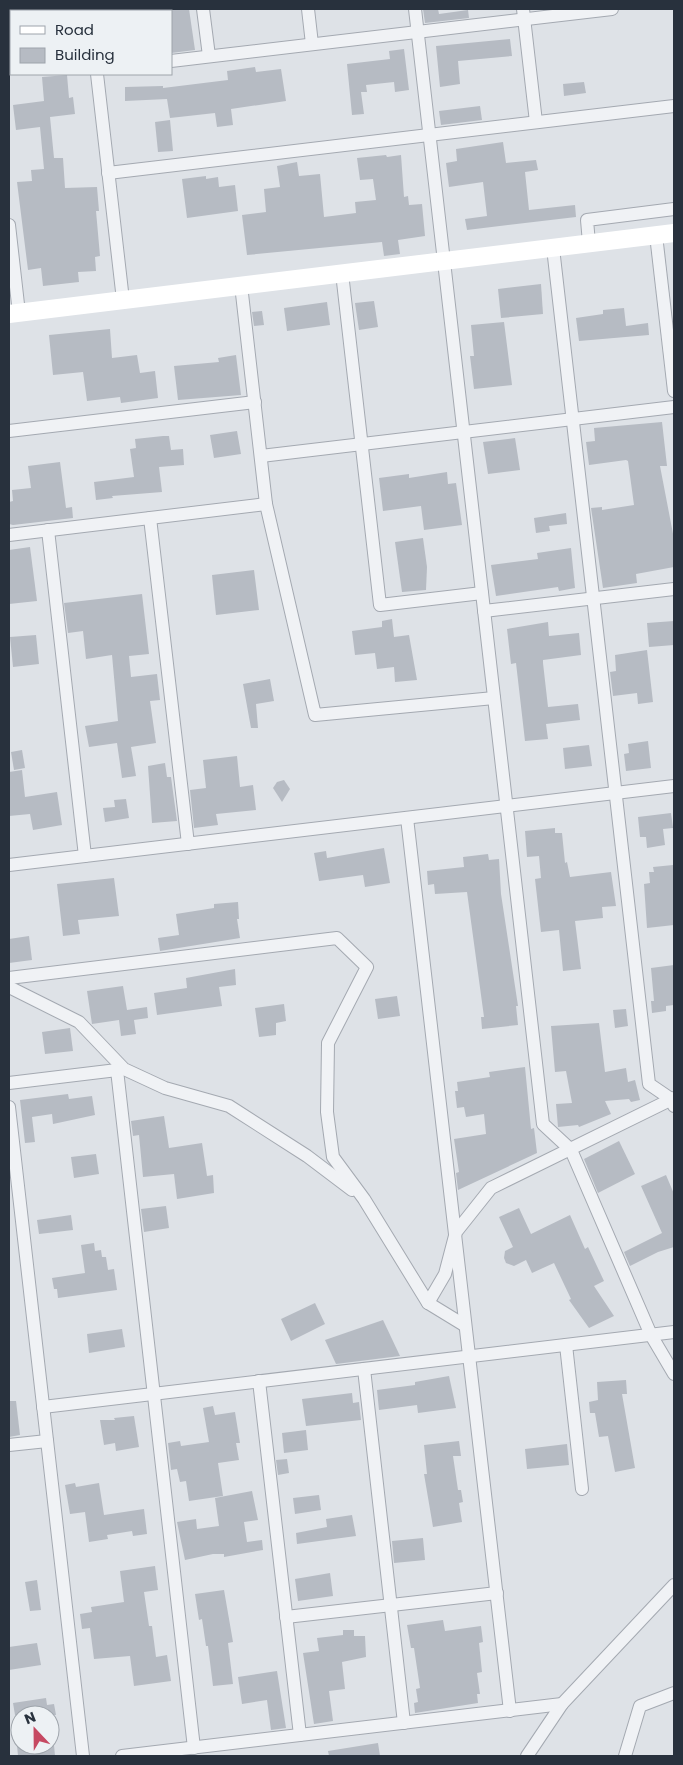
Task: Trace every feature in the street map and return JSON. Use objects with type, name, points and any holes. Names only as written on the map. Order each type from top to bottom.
[{"type":"main road","points":[[14,313],[674,232]]},
{"type":"street","points":[[203,9],[209,56]]},
{"type":"street","points":[[308,9],[312,44]]},
{"type":"street","points":[[415,9],[543,1124],[571,1150],[651,1335],[674,1374]]},
{"type":"street","points":[[172,61],[418,32],[524,14],[612,9]]},
{"type":"street","points":[[524,14],[536,122]]},
{"type":"street","points":[[97,75],[123,300]]},
{"type":"street","points":[[108,172],[674,106]]},
{"type":"street","points":[[589,243],[587,220],[674,209]]},
{"type":"street","points":[[9,225],[14,313]]},
{"type":"street","points":[[656,235],[674,391]]},
{"type":"street","points":[[552,248],[648,1084],[673,1101]]},
{"type":"street","points":[[342,273],[380,605],[482,593]]},
{"type":"street","points":[[241,286],[266,504],[315,715],[494,698]]},
{"type":"street","points":[[9,431],[255,402]]},
{"type":"street","points":[[261,456],[674,408]]},
{"type":"street","points":[[9,535],[266,504]]},
{"type":"street","points":[[150,518],[188,844]]},
{"type":"street","points":[[48,530],[85,856]]},
{"type":"street","points":[[484,611],[674,589]]},
{"type":"street","points":[[9,865],[674,786]]},
{"type":"street","points":[[407,818],[456,1232],[464,1326],[510,1710]]},
{"type":"street","points":[[9,978],[337,938],[367,967],[328,1043],[327,1112],[333,1157],[364,1199],[428,1303],[464,1326]]},
{"type":"street","points":[[9,987],[79,1022],[124,1069],[165,1088],[229,1106],[307,1156],[364,1199]]},
{"type":"street","points":[[9,1083],[116,1070],[194,1748]]},
{"type":"street","points":[[428,1303],[445,1274],[456,1232],[491,1188],[673,1101]]},
{"type":"street","points":[[9,1107],[83,1756]]},
{"type":"street","points":[[43,1407],[674,1332]]},
{"type":"street","points":[[566,1345],[582,1489]]},
{"type":"street","points":[[364,1369],[404,1723]]},
{"type":"street","points":[[259,1382],[300,1736]]},
{"type":"street","points":[[9,1445],[47,1441]]},
{"type":"street","points":[[527,1756],[562,1704],[674,1585]]},
{"type":"street","points":[[286,1617],[497,1593]]},
{"type":"street","points":[[625,1756],[640,1706],[674,1693]]},
{"type":"street","points":[[122,1756],[562,1704]]},
{"type":"building","points":[[189,9],[195,50],[172,53],[171,10]]},
{"type":"building","points":[[423,9],[438,9],[439,14],[468,10],[469,18],[425,23]]},
{"type":"building","points":[[510,39],[512,56],[458,61],[460,84],[440,87],[436,46]]},
{"type":"building","points":[[404,49],[409,90],[395,92],[394,82],[366,85],[367,92],[361,92],[364,114],[352,115],[347,64],[390,59],[389,51]]},
{"type":"building","points":[[255,67],[256,72],[281,69],[286,101],[231,109],[233,125],[217,127],[215,113],[170,118],[167,99],[125,101],[125,87],[163,86],[163,88],[228,80],[227,71]]},
{"type":"building","points":[[67,75],[69,98],[73,97],[75,114],[50,117],[54,158],[63,158],[65,188],[97,187],[99,211],[96,211],[100,256],[95,257],[96,271],[78,272],[79,282],[43,286],[41,268],[28,270],[17,182],[32,181],[31,170],[44,169],[40,127],[16,130],[13,105],[44,101],[42,77]]},
{"type":"building","points":[[584,82],[586,93],[564,96],[563,84]]},
{"type":"building","points":[[480,106],[482,120],[441,125],[439,111]]},
{"type":"building","points":[[170,120],[173,151],[158,152],[155,122]]},
{"type":"building","points":[[503,142],[506,163],[536,160],[538,170],[525,172],[529,210],[575,205],[576,217],[467,230],[465,219],[487,216],[483,182],[449,187],[446,163],[457,161],[456,149]]},
{"type":"building","points":[[386,155],[387,157],[401,155],[404,197],[408,196],[409,205],[422,204],[425,236],[398,240],[400,254],[384,256],[382,242],[247,255],[242,215],[266,212],[264,189],[280,187],[277,166],[297,162],[299,176],[320,174],[324,217],[356,213],[355,202],[376,200],[373,179],[360,180],[357,158]]},
{"type":"building","points":[[206,176],[206,179],[218,177],[219,187],[235,185],[238,211],[187,218],[182,179]]},
{"type":"building","points":[[541,284],[543,314],[501,318],[498,289]]},
{"type":"building","points":[[374,301],[378,327],[359,330],[355,303]]},
{"type":"building","points":[[327,302],[330,325],[287,331],[284,308]]},
{"type":"building","points":[[624,308],[626,326],[648,323],[649,335],[579,341],[576,318],[603,314],[603,310]]},
{"type":"building","points":[[262,311],[264,325],[254,326],[252,312]]},
{"type":"building","points":[[504,322],[512,385],[474,389],[470,356],[474,356],[471,325]]},
{"type":"building","points":[[110,329],[112,358],[137,355],[140,373],[155,371],[158,398],[121,403],[120,397],[87,401],[83,372],[53,375],[49,335]]},
{"type":"building","points":[[236,355],[241,395],[178,400],[174,366],[219,362],[218,358]]},
{"type":"building","points":[[662,422],[667,466],[660,466],[674,539],[674,567],[636,574],[637,583],[603,588],[591,508],[602,507],[602,510],[634,505],[628,461],[589,465],[586,442],[595,441],[594,428]]},
{"type":"building","points":[[237,431],[241,454],[214,458],[210,435]]},
{"type":"building","points":[[169,436],[171,450],[183,449],[184,465],[159,467],[162,492],[112,496],[113,498],[96,500],[94,482],[134,477],[130,449],[136,448],[135,439]]},
{"type":"building","points":[[515,438],[520,470],[488,474],[483,442]]},
{"type":"building","points":[[60,462],[66,508],[72,507],[73,518],[9,524],[9,502],[13,501],[12,490],[31,488],[28,466]]},
{"type":"building","points":[[447,472],[448,484],[456,483],[462,525],[424,530],[421,506],[383,511],[379,478],[409,474],[409,478]]},
{"type":"building","points":[[566,513],[567,524],[549,526],[550,531],[536,533],[534,518]]},
{"type":"building","points":[[423,538],[427,567],[426,590],[402,592],[395,542]]},
{"type":"building","points":[[30,547],[37,601],[9,604],[9,550]]},
{"type":"building","points":[[571,548],[575,588],[559,591],[558,587],[496,596],[491,565],[538,559],[537,553]]},
{"type":"building","points":[[254,570],[259,610],[216,615],[212,575]]},
{"type":"building","points":[[142,594],[149,654],[129,656],[131,677],[157,674],[160,700],[150,701],[156,743],[131,747],[136,776],[122,778],[117,743],[89,747],[85,726],[118,721],[112,655],[86,659],[83,631],[68,633],[64,603]]},
{"type":"building","points":[[392,619],[394,637],[409,635],[417,680],[395,682],[394,667],[377,669],[375,653],[355,655],[352,631],[382,627],[382,621]]},
{"type":"building","points":[[674,621],[674,645],[649,647],[647,623]]},
{"type":"building","points":[[548,622],[549,636],[579,633],[581,655],[543,660],[548,707],[578,704],[580,720],[546,724],[548,739],[525,741],[516,663],[511,664],[507,629]]},
{"type":"building","points":[[36,635],[39,664],[13,667],[10,637]]},
{"type":"building","points":[[647,650],[653,702],[638,704],[637,693],[613,696],[610,672],[616,671],[615,655]]},
{"type":"building","points":[[270,679],[274,701],[256,704],[258,728],[251,728],[243,684]]},
{"type":"building","points":[[648,741],[651,768],[626,771],[624,754],[629,753],[628,744]]},
{"type":"building","points":[[589,745],[592,766],[565,769],[563,748]]},
{"type":"building","points":[[22,750],[25,768],[14,770],[11,752]]},
{"type":"building","points":[[237,756],[240,787],[253,785],[256,810],[216,814],[218,825],[194,828],[190,790],[206,788],[203,760]]},
{"type":"building","points":[[165,763],[167,777],[171,777],[177,821],[152,823],[148,766]]},
{"type":"building","points":[[22,770],[25,797],[57,792],[62,825],[33,830],[30,814],[9,816],[9,772]]},
{"type":"building","points":[[284,780],[290,789],[282,802],[273,788],[277,782]]},
{"type":"building","points":[[126,799],[129,818],[105,822],[103,808],[115,807],[114,800]]},
{"type":"building","points":[[671,813],[673,828],[663,829],[665,845],[647,848],[646,837],[640,837],[638,817]]},
{"type":"building","points":[[555,828],[555,833],[562,833],[565,863],[567,862],[570,877],[611,872],[616,906],[602,907],[603,918],[575,921],[581,969],[563,971],[559,930],[541,932],[535,879],[541,878],[539,856],[527,857],[525,831]]},
{"type":"building","points":[[384,848],[390,883],[365,887],[363,875],[319,881],[314,853],[326,851],[327,858]]},
{"type":"building","points":[[488,854],[489,860],[499,859],[501,894],[518,1006],[516,1006],[518,1025],[482,1029],[481,1017],[484,1017],[467,892],[435,894],[434,884],[428,885],[427,871],[464,867],[463,857]]},
{"type":"building","points":[[673,865],[674,925],[647,928],[644,884],[650,883],[649,872],[654,872],[653,867]]},
{"type":"building","points":[[114,878],[119,916],[78,920],[80,934],[63,936],[57,884]]},
{"type":"building","points":[[238,902],[239,919],[237,919],[240,938],[160,951],[158,938],[179,935],[176,914],[214,908],[214,904]]},
{"type":"building","points":[[29,936],[32,960],[9,963],[9,939]]},
{"type":"building","points":[[674,965],[674,1005],[666,1006],[666,1011],[652,1013],[651,1001],[654,1001],[651,968]]},
{"type":"building","points":[[235,969],[236,985],[219,987],[222,1006],[157,1015],[154,993],[187,988],[186,978]]},
{"type":"building","points":[[123,986],[127,1010],[147,1007],[148,1018],[134,1020],[136,1034],[121,1036],[119,1020],[92,1024],[87,991]]},
{"type":"building","points":[[397,996],[400,1016],[378,1019],[375,999]]},
{"type":"building","points":[[284,1004],[286,1021],[276,1023],[276,1035],[259,1037],[255,1008]]},
{"type":"building","points":[[626,1009],[628,1026],[615,1028],[613,1010]]},
{"type":"building","points":[[599,1023],[605,1072],[626,1068],[628,1082],[635,1080],[640,1100],[631,1102],[629,1099],[605,1101],[611,1114],[579,1127],[578,1125],[558,1127],[556,1104],[572,1103],[566,1071],[555,1072],[551,1026]]},
{"type":"building","points":[[70,1028],[73,1051],[45,1054],[42,1032]]},
{"type":"building","points":[[525,1067],[531,1129],[534,1128],[537,1153],[458,1190],[456,1173],[459,1172],[454,1139],[486,1134],[484,1114],[466,1117],[464,1107],[457,1108],[455,1091],[458,1091],[457,1082],[490,1077],[489,1072]]},
{"type":"building","points":[[68,1094],[69,1099],[92,1096],[95,1115],[53,1124],[52,1114],[32,1117],[35,1142],[25,1143],[20,1100]]},
{"type":"building","points":[[164,1116],[169,1148],[202,1143],[207,1176],[213,1175],[214,1193],[177,1199],[174,1174],[143,1177],[139,1135],[133,1136],[131,1121]]},
{"type":"building","points":[[619,1141],[635,1174],[598,1193],[584,1159]]},
{"type":"building","points":[[96,1154],[99,1174],[74,1178],[71,1157]]},
{"type":"building","points":[[666,1175],[674,1194],[674,1247],[658,1252],[630,1266],[624,1252],[662,1233],[641,1186]]},
{"type":"building","points":[[166,1206],[169,1228],[144,1232],[141,1209]]},
{"type":"building","points":[[519,1208],[531,1234],[570,1215],[585,1249],[588,1247],[604,1281],[594,1286],[614,1316],[589,1328],[569,1300],[571,1299],[554,1263],[532,1273],[526,1260],[514,1266],[506,1263],[504,1258],[505,1251],[513,1247],[499,1217]]},
{"type":"building","points":[[71,1215],[73,1230],[39,1234],[37,1220]]},
{"type":"building","points":[[94,1243],[95,1251],[101,1250],[102,1257],[106,1257],[108,1270],[114,1269],[117,1290],[58,1298],[57,1289],[54,1289],[52,1278],[85,1273],[81,1245]]},
{"type":"building","points":[[315,1303],[325,1324],[291,1341],[281,1319]]},
{"type":"building","points":[[383,1320],[400,1356],[336,1364],[325,1340]]},
{"type":"building","points":[[122,1329],[125,1347],[89,1353],[87,1334]]},
{"type":"building","points":[[449,1376],[456,1408],[418,1413],[417,1405],[379,1410],[377,1390],[415,1385],[415,1382]]},
{"type":"building","points":[[626,1380],[627,1394],[622,1394],[635,1468],[615,1472],[608,1436],[599,1437],[595,1413],[590,1413],[589,1402],[598,1400],[597,1382]]},
{"type":"building","points":[[352,1393],[353,1403],[359,1402],[361,1420],[306,1426],[302,1399]]},
{"type":"building","points":[[9,1401],[16,1401],[20,1435],[9,1437]]},
{"type":"building","points":[[213,1406],[215,1415],[235,1412],[240,1443],[236,1443],[239,1460],[218,1463],[223,1496],[189,1501],[186,1481],[180,1482],[177,1469],[171,1470],[168,1443],[180,1441],[181,1446],[209,1442],[203,1408]]},
{"type":"building","points":[[134,1416],[139,1447],[116,1451],[115,1443],[104,1445],[100,1420],[115,1420],[114,1418]]},
{"type":"building","points":[[306,1430],[308,1450],[284,1453],[282,1433]]},
{"type":"building","points":[[459,1441],[461,1456],[453,1456],[458,1490],[461,1490],[463,1502],[459,1503],[462,1522],[433,1527],[424,1474],[427,1474],[424,1445]]},
{"type":"building","points":[[567,1444],[569,1465],[527,1469],[525,1449]]},
{"type":"building","points":[[287,1459],[289,1473],[278,1475],[276,1460]]},
{"type":"building","points":[[75,1483],[76,1487],[99,1483],[104,1515],[144,1509],[147,1534],[133,1536],[132,1531],[107,1535],[108,1539],[89,1542],[85,1512],[70,1514],[65,1485]]},
{"type":"building","points":[[252,1491],[258,1520],[244,1522],[247,1542],[262,1540],[263,1550],[224,1557],[224,1554],[213,1554],[185,1560],[177,1522],[196,1519],[197,1529],[219,1526],[215,1498]]},
{"type":"building","points":[[319,1495],[321,1510],[295,1514],[293,1498]]},
{"type":"building","points":[[352,1515],[356,1536],[297,1544],[296,1533],[327,1527],[326,1519]]},
{"type":"building","points":[[423,1538],[425,1560],[394,1563],[392,1541]]},
{"type":"building","points":[[155,1566],[158,1590],[144,1592],[149,1626],[152,1626],[156,1657],[167,1655],[171,1681],[134,1686],[130,1656],[94,1659],[90,1628],[82,1629],[80,1614],[92,1612],[91,1607],[124,1602],[120,1571]]},
{"type":"building","points":[[330,1573],[333,1596],[298,1601],[295,1579]]},
{"type":"building","points":[[37,1580],[41,1610],[30,1611],[25,1582]]},
{"type":"building","points":[[224,1590],[233,1642],[228,1643],[233,1684],[213,1686],[208,1646],[206,1646],[202,1619],[199,1620],[195,1594]]},
{"type":"building","points":[[443,1620],[445,1631],[481,1626],[483,1642],[479,1643],[482,1672],[477,1673],[480,1694],[477,1694],[478,1703],[415,1713],[414,1703],[418,1702],[416,1689],[420,1688],[414,1648],[411,1648],[407,1625]]},
{"type":"building","points":[[343,1630],[354,1630],[354,1636],[365,1636],[366,1657],[342,1662],[345,1689],[329,1691],[333,1721],[314,1724],[303,1653],[319,1651],[317,1638],[343,1635]]},
{"type":"building","points":[[37,1643],[41,1665],[9,1670],[9,1647]]},
{"type":"building","points":[[277,1671],[286,1728],[271,1730],[267,1700],[242,1704],[238,1677]]},
{"type":"building","points":[[46,1698],[47,1705],[13,1705],[13,1703]]},
{"type":"building","points":[[378,1743],[380,1756],[329,1756],[328,1751]]},
{"type":"building","points":[[18,1755],[55,1756],[18,1756]]}]
